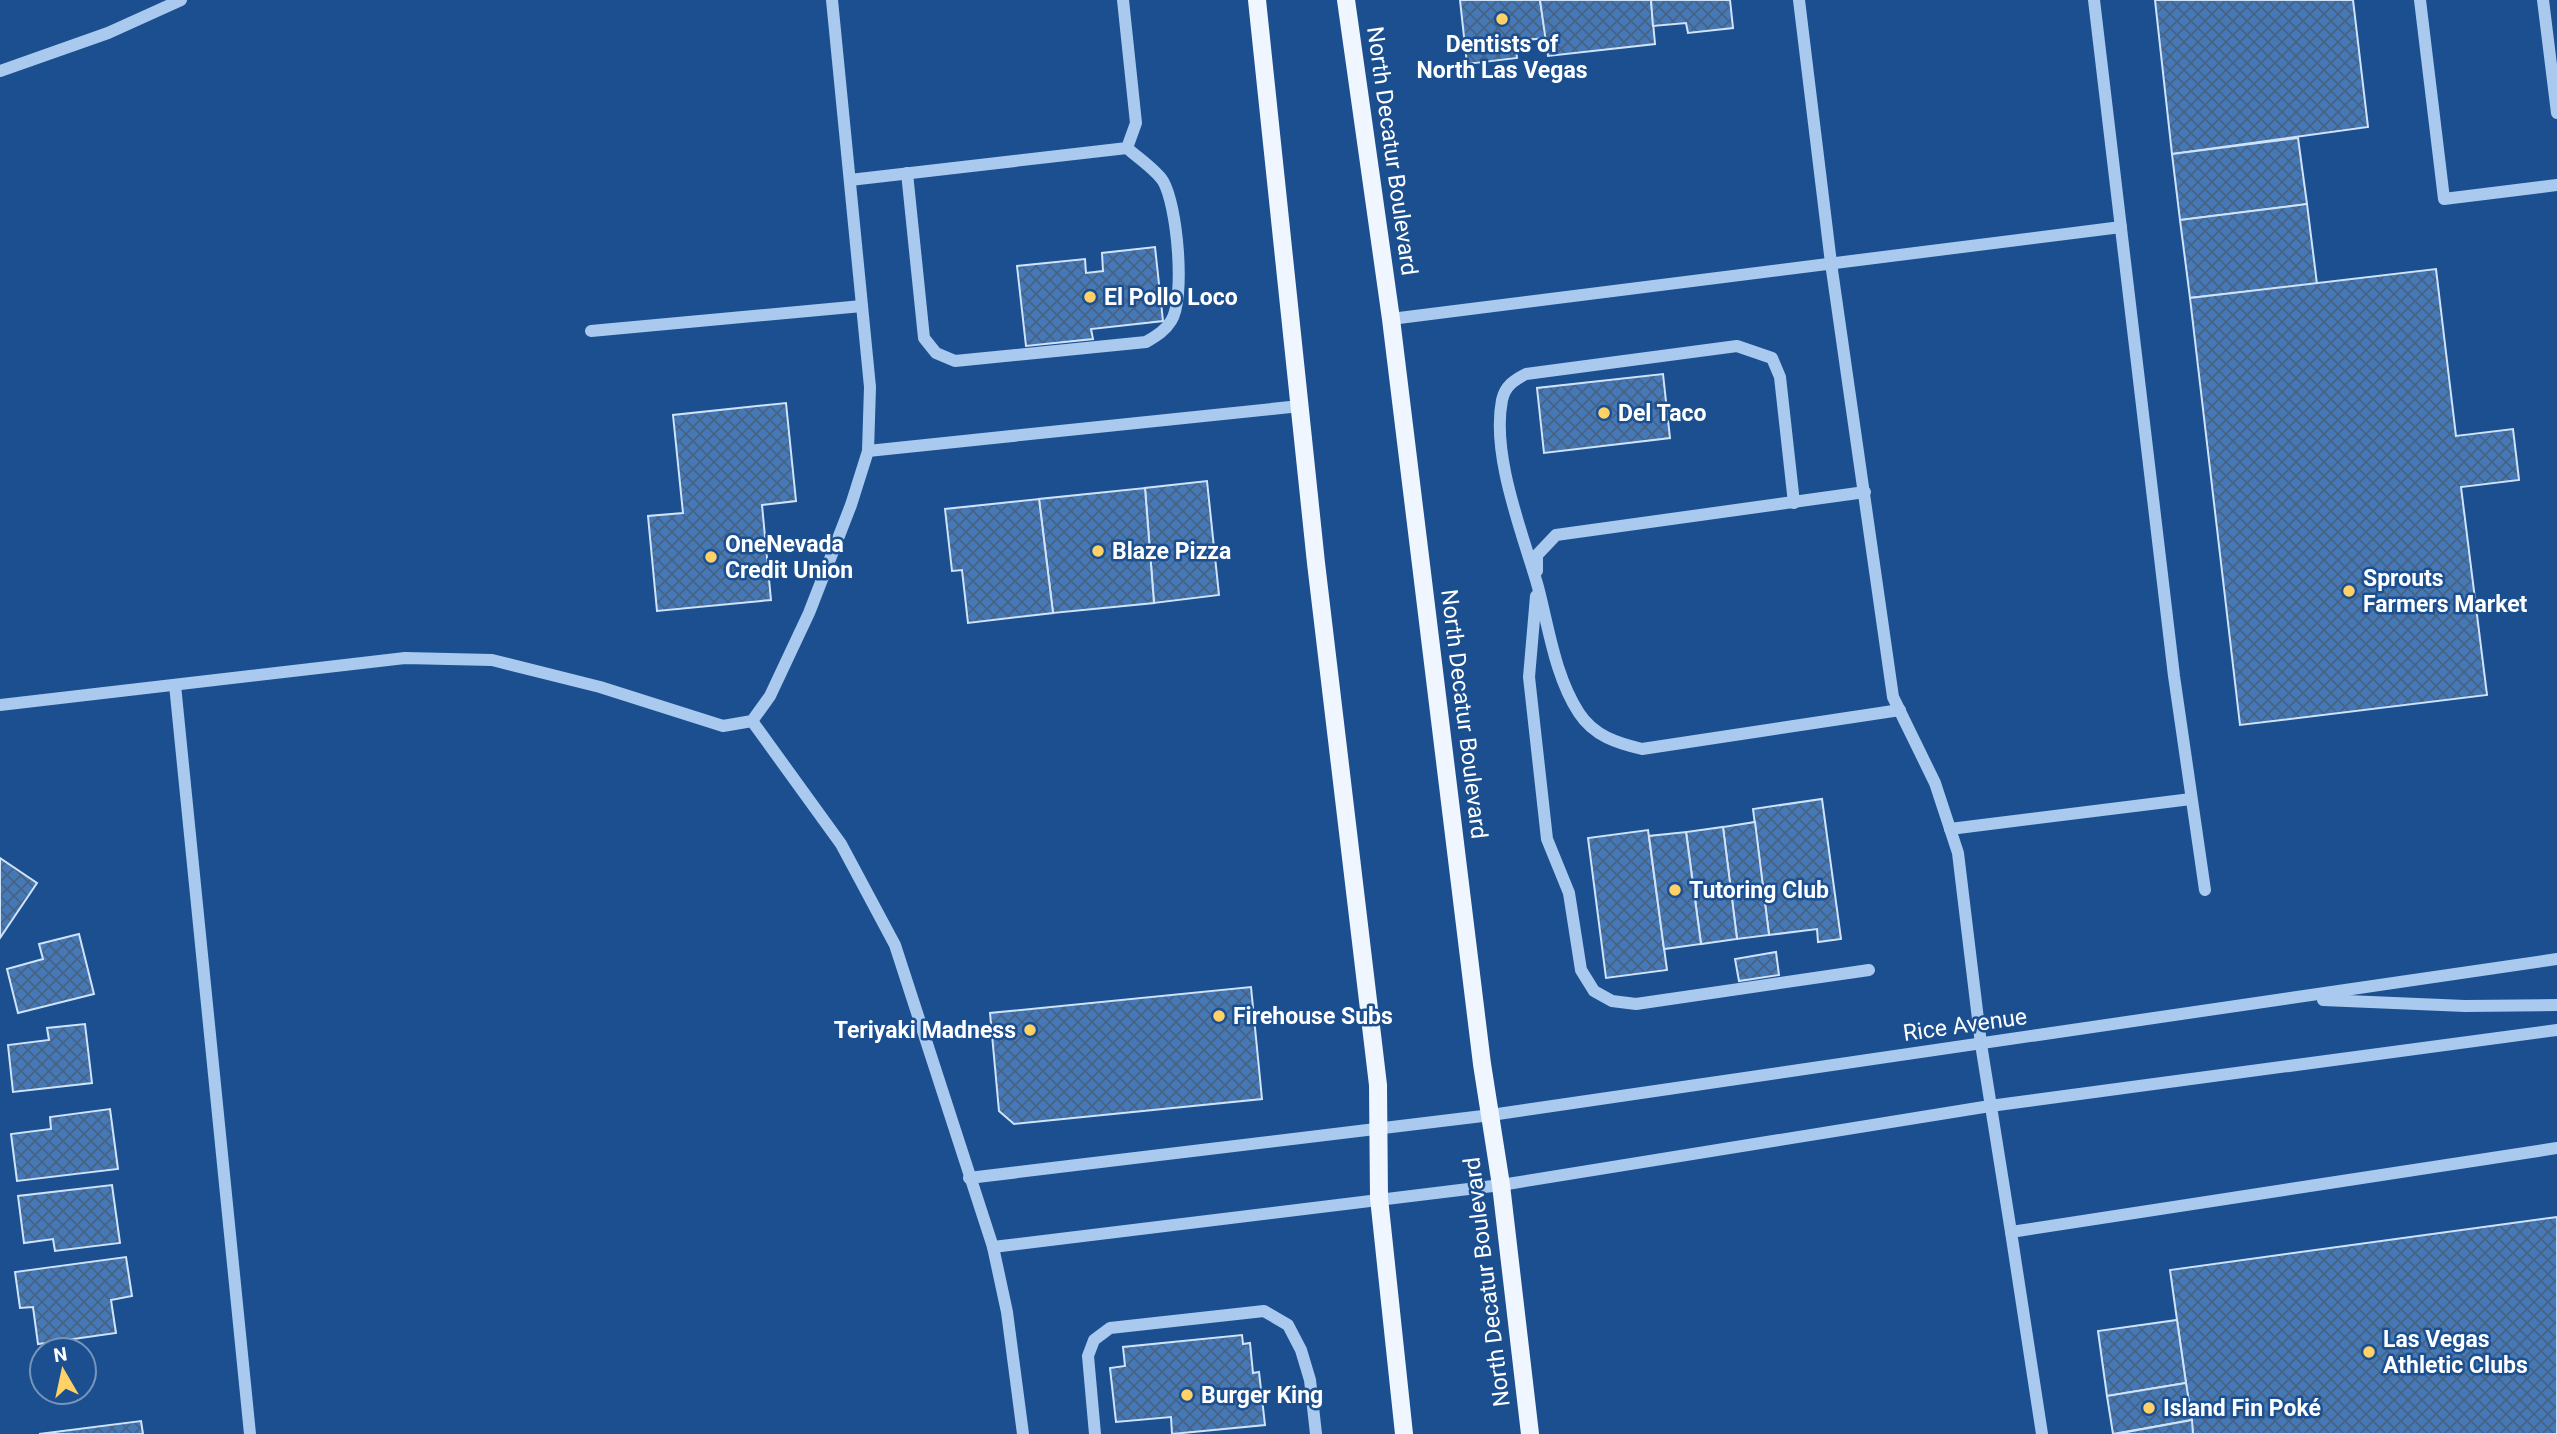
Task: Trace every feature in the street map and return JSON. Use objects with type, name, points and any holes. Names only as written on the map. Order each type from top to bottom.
[{"type":"main road","points":[[1257,0],[1300,406],[1378,1085],[1379,1198],[1404,1434]]},
{"type":"main road","name":"North Decatur Boulevard","points":[[1346,0],[1391,319],[1530,1434]]},
{"type":"street","points":[[0,71],[108,33],[181,0]]},
{"type":"street","points":[[0,705],[405,657],[492,660],[600,687],[723,726],[752,721],[770,696],[809,613],[868,451],[870,387],[832,0]]},
{"type":"street","points":[[1123,0],[1136,124],[1127,148]]},
{"type":"street","points":[[1799,0],[1831,263],[1894,697],[1935,783],[1958,853],[1981,1044],[2042,1434]]},
{"type":"street","points":[[2094,0],[2191,799],[2205,890]]},
{"type":"street","points":[[2420,0],[2444,199],[2557,185]]},
{"type":"street","points":[[2543,0],[2557,113]]},
{"type":"street","points":[[850,180],[907,173],[1127,148],[1162,180],[1172,201],[1178,271],[1177,302],[1173,320],[1161,333],[1146,342],[955,361],[936,353],[924,338],[907,173]]},
{"type":"street","points":[[1391,319],[2121,227]]},
{"type":"street","points":[[590,331],[862,306]]},
{"type":"street","points":[[1794,503],[1780,377],[1772,358],[1754,349],[1737,346],[1526,374],[1511,381],[1502,398],[1500,424],[1511,505],[1537,584],[1561,675],[1580,714],[1600,734],[1616,743],[1642,750],[1900,710]]},
{"type":"street","points":[[868,451],[1300,406]]},
{"type":"street","points":[[1866,492],[1556,535],[1536,555],[1537,584],[1529,677],[1547,839],[1569,893],[1581,970],[1594,990],[1612,1001],[1636,1004],[1869,970]]},
{"type":"street","points":[[176,685],[250,1434]]},
{"type":"street","points":[[752,721],[841,844],[895,945],[993,1247],[1007,1312],[1023,1434]]},
{"type":"street","points":[[1951,829],[2191,799]]},
{"type":"street","name":"Rice Avenue","points":[[969,1178],[1491,1115],[2557,959]]},
{"type":"street","points":[[2291,999],[2465,1006],[2557,1005]]},
{"type":"street","points":[[993,1247],[1501,1185],[1990,1106],[2557,1030]]},
{"type":"street","points":[[2011,1232],[2557,1148]]},
{"type":"street","points":[[1095,1434],[1088,1356],[1094,1340],[1110,1328],[1264,1311],[1288,1325],[1301,1349],[1310,1380],[1316,1434]]},
{"type":"building","name":"Dentists of North Las Vegas","points":[[1460,0],[1540,0],[1546,38],[1515,41],[1517,58],[1467,64]]},
{"type":"building","points":[[1540,0],[1651,0],[1655,44],[1548,56]]},
{"type":"building","points":[[1651,0],[1730,0],[1733,28],[1688,33],[1686,23],[1653,26]]},
{"type":"building","points":[[2155,0],[2353,0],[2368,127],[2172,154]]},
{"type":"building","points":[[2298,138],[2307,204],[2180,220],[2172,154]]},
{"type":"building","points":[[2307,204],[2317,284],[2190,298],[2180,220]]},
{"type":"building","name":"El Pollo Loco","points":[[1155,247],[1163,321],[1091,329],[1093,339],[1026,346],[1017,266],[1085,259],[1086,273],[1103,271],[1102,253]]},
{"type":"building","name":"Sprouts Farmers Market","points":[[2436,269],[2456,436],[2513,429],[2519,480],[2461,487],[2487,695],[2240,725],[2190,298]]},
{"type":"building","name":"Del Taco","points":[[1663,374],[1670,438],[1544,453],[1537,388]]},
{"type":"building","points":[[786,403],[796,501],[762,505],[771,600],[657,611],[648,516],[683,513],[673,415]]},
{"type":"building","points":[[1207,481],[1219,595],[1154,603],[1145,488]]},
{"type":"building","name":"Blaze Pizza","points":[[1145,488],[1154,603],[1053,613],[1039,499]]},
{"type":"building","points":[[1039,499],[1053,613],[968,623],[962,570],[952,571],[945,509]]},
{"type":"building","points":[[1822,799],[1841,939],[1818,942],[1817,929],[1769,935],[1753,809]]},
{"type":"building","points":[[1755,822],[1769,935],[1737,939],[1723,827]]},
{"type":"building","points":[[1723,827],[1737,939],[1701,944],[1686,832]]},
{"type":"building","points":[[1648,830],[1667,970],[1606,978],[1588,838]]},
{"type":"building","name":"Tutoring Club","points":[[1686,832],[1701,944],[1664,949],[1649,836]]},
{"type":"building","points":[[0,858],[37,883],[0,938]]},
{"type":"building","points":[[79,934],[94,994],[18,1013],[7,969],[43,959],[39,944]]},
{"type":"building","points":[[1776,952],[1779,975],[1739,981],[1735,959]]},
{"type":"building","points":[[1251,987],[1262,1099],[1014,1124],[999,1111],[990,1013]]},
{"type":"building","points":[[85,1024],[92,1083],[13,1092],[8,1045],[49,1040],[47,1028]]},
{"type":"building","points":[[110,1109],[118,1169],[17,1181],[11,1134],[51,1129],[50,1117]]},
{"type":"building","points":[[112,1185],[120,1243],[55,1251],[53,1239],[24,1243],[18,1196]]},
{"type":"building","name":"Las Vegas Athletic Clubs","points":[[2557,1217],[2557,1434],[2193,1434],[2170,1270]]},
{"type":"building","points":[[126,1257],[132,1296],[111,1300],[116,1333],[95,1336],[37,1336],[33,1307],[20,1308],[15,1272]]},
{"type":"building","points":[[2177,1320],[2186,1383],[2107,1396],[2098,1331]]},
{"type":"building","name":"Burger King","points":[[1242,1335],[1243,1344],[1250,1343],[1253,1373],[1259,1372],[1265,1425],[1172,1434],[1171,1417],[1116,1422],[1110,1368],[1125,1366],[1123,1347]]},
{"type":"building","name":"Island Fin Poké","points":[[2186,1383],[2192,1420],[2113,1434],[2107,1396]]},
{"type":"building","points":[[2192,1420],[2193,1434],[2116,1434]]},
{"type":"building","points":[[141,1421],[143,1434],[39,1434]]},
{"type":"place","name":"Dentists of North Las Vegas","points":[[1502,19]]},
{"type":"place","name":"El Pollo Loco","points":[[1090,297]]},
{"type":"place","name":"Del Taco","points":[[1604,413]]},
{"type":"place","name":"Blaze Pizza","points":[[1098,551]]},
{"type":"place","name":"OneNevada Credit Union","points":[[711,557]]},
{"type":"place","name":"Sprouts Farmers Market","points":[[2349,591]]},
{"type":"place","name":"Tutoring Club","points":[[1675,890]]},
{"type":"place","name":"Firehouse Subs","points":[[1219,1016]]},
{"type":"place","name":"Teriyaki Madness","points":[[1030,1030]]},
{"type":"place","name":"Las Vegas Athletic Clubs","points":[[2369,1352]]},
{"type":"place","name":"Burger King","points":[[1187,1395]]},
{"type":"place","name":"Island Fin Poké","points":[[2149,1408]]}]
